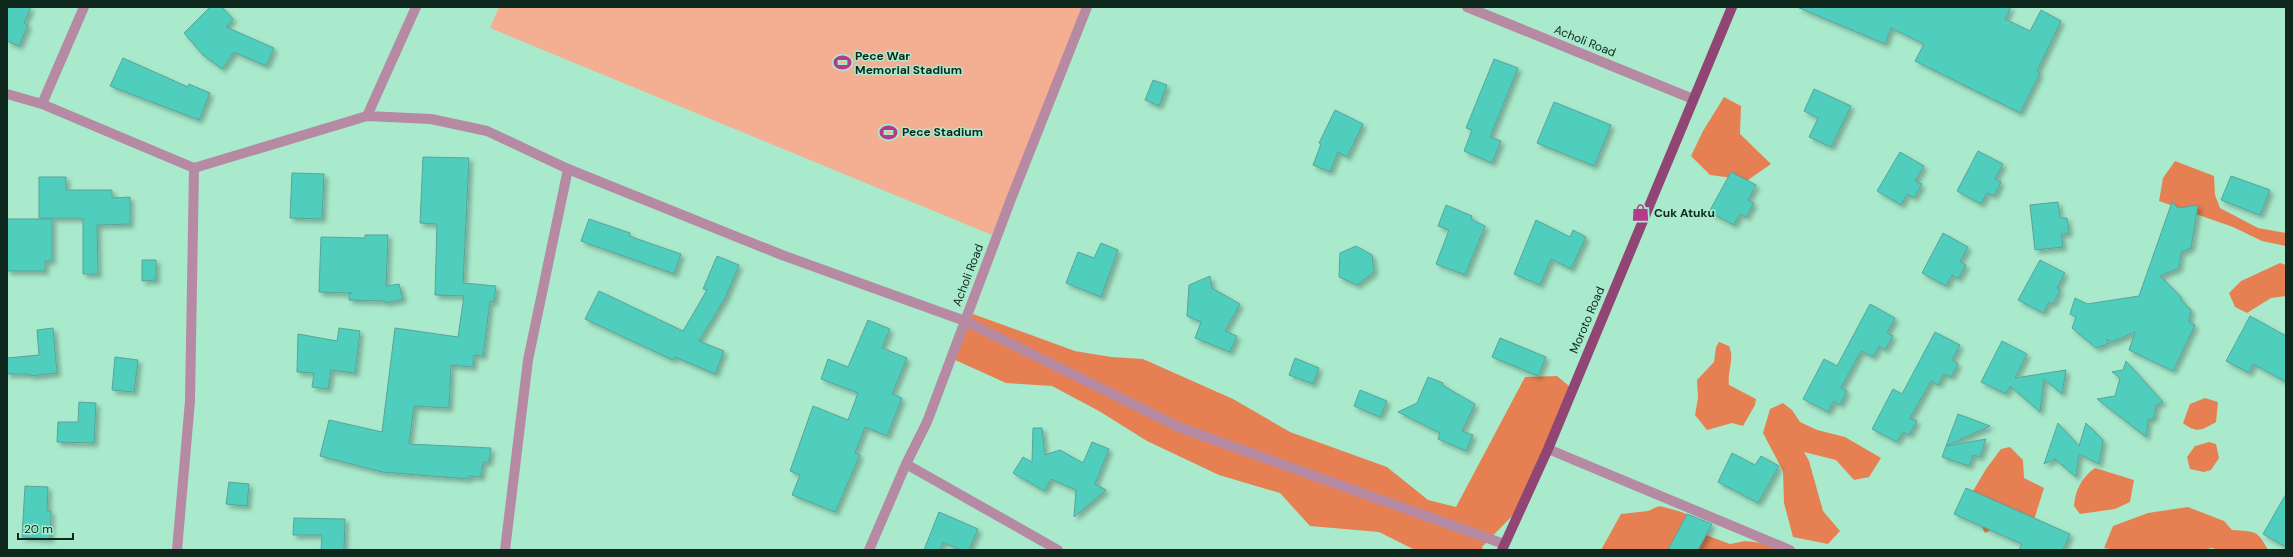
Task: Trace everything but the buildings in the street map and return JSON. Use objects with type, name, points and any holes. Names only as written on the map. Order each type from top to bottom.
[{"type":"main road","name":"Moroto Road","points":[[1503,547],[1548,449],[1732,7]]},
{"type":"street","points":[[42,104],[84,7]]},
{"type":"street","points":[[367,116],[416,7]]},
{"type":"street","name":"Acholi Road","points":[[869,550],[906,464],[927,422],[1087,7]]},
{"type":"street","name":"Acholi Road","points":[[1467,7],[1693,99]]},
{"type":"street","points":[[7,94],[42,104],[194,168],[367,116],[431,119],[487,131],[568,169],[782,255],[965,321],[1180,428],[1503,547]]},
{"type":"street","points":[[177,550],[190,402],[194,168]]},
{"type":"street","points":[[505,550],[528,360],[568,169]]},
{"type":"street","points":[[1548,449],[1790,550]]},
{"type":"street","points":[[906,464],[1058,550]]},
{"type":"shaded area","name":"Pece Stadium","points":[[499,7],[1090,7],[992,235],[490,28]]},
{"type":"shaded area","points":[[1724,97],[1741,106],[1740,134],[1771,164],[1748,180],[1710,175],[1691,156],[1703,131]]},
{"type":"shaded area","points":[[2175,161],[2214,176],[2215,195],[2220,208],[2258,228],[2286,233],[2286,246],[2262,241],[2233,227],[2159,201],[2163,178]]},
{"type":"shaded area","points":[[2280,263],[2286,265],[2286,296],[2271,298],[2247,313],[2235,307],[2229,293],[2241,281]]},
{"type":"shaded area","points":[[973,314],[1075,351],[1111,357],[1143,359],[1233,399],[1290,432],[1387,467],[1428,500],[1456,507],[1525,377],[1557,376],[1575,391],[1514,514],[1482,547],[1483,550],[1415,550],[1379,532],[1310,526],[1280,493],[1219,475],[1147,441],[1099,411],[1052,386],[1006,383],[953,359]]},
{"type":"shaded area","points":[[1719,342],[1729,346],[1731,351],[1729,385],[1756,399],[1755,405],[1743,426],[1732,423],[1707,430],[1695,415],[1698,398],[1697,380],[1714,362],[1716,347]]},
{"type":"shaded area","points":[[2205,398],[2218,402],[2216,422],[2200,430],[2192,429],[2183,423],[2190,404]]},
{"type":"shaded area","points":[[1783,403],[1792,410],[1800,422],[1817,430],[1845,437],[1881,458],[1869,477],[1854,480],[1836,460],[1804,452],[1809,461],[1823,511],[1840,531],[1828,544],[1793,537],[1784,503],[1783,471],[1763,433],[1770,409]]},
{"type":"shaded area","points":[[2209,442],[2216,444],[2219,458],[2211,470],[2204,472],[2190,469],[2187,457],[2195,446]]},
{"type":"shaded area","points":[[2010,447],[2023,460],[2024,478],[2044,488],[2033,523],[1998,526],[1985,533],[1979,521],[1966,503],[1986,469],[2001,449]]},
{"type":"shaded area","points":[[2095,468],[2134,480],[2130,502],[2115,509],[2080,514],[2074,506],[2076,495],[2080,484],[2086,475]]},
{"type":"shaded area","points":[[1659,506],[1687,514],[1702,527],[1706,535],[1730,544],[1745,541],[1763,543],[1778,550],[1601,550],[1621,514],[1648,511]]},
{"type":"shaded area","points":[[2188,507],[2224,521],[2232,530],[2246,531],[2258,535],[2268,550],[2219,550],[2212,548],[2201,550],[2115,550],[2104,548],[2113,526],[2148,513]]},
{"type":"place","name":"Pece War Memorial Stadium","points":[[842,63]]},
{"type":"place","name":"Pece Stadium","points":[[889,132]]},
{"type":"place","name":"Cuk Atuku","points":[[1641,213]]}]
